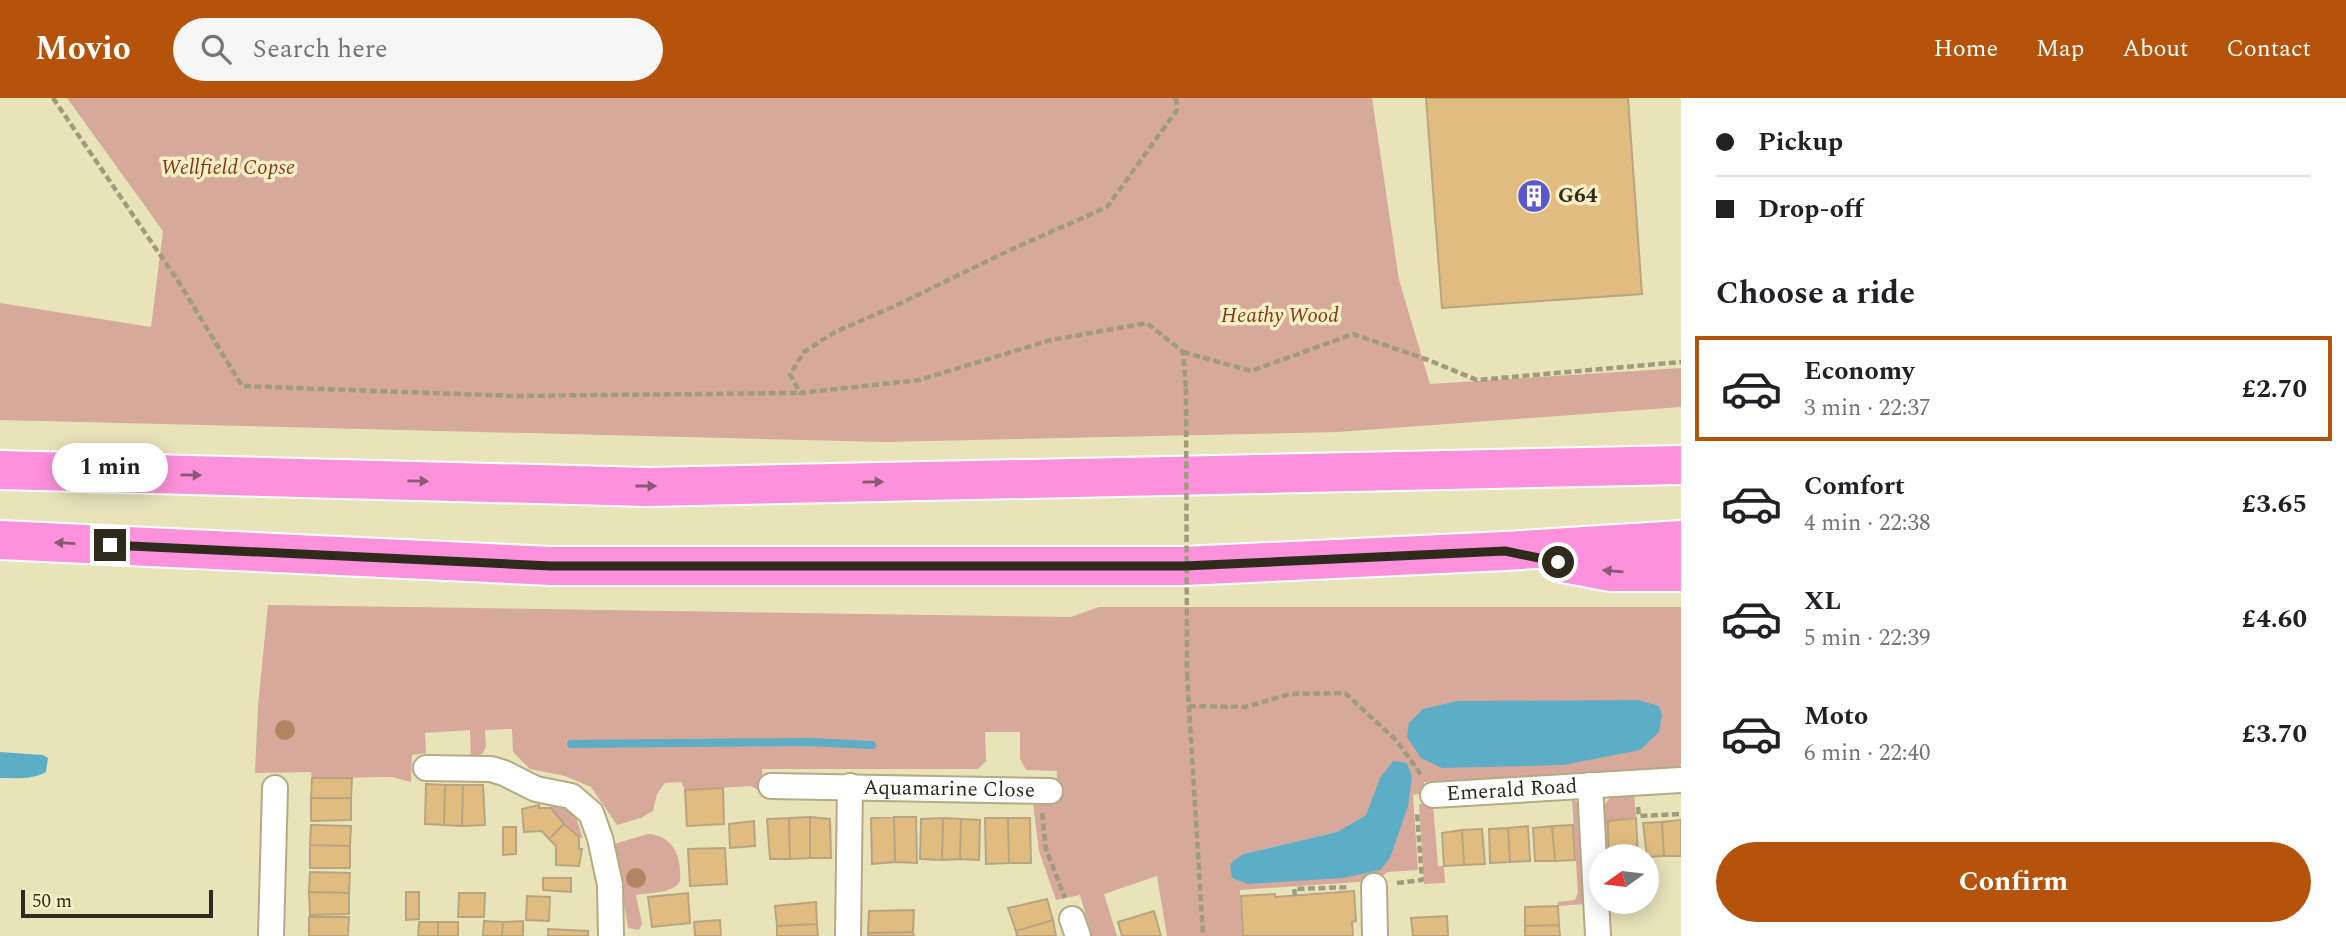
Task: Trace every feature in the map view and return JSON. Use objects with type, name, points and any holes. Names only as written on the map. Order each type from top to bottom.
[{"type":"highway","points":[[0,470],[647,487],[1681,465]]},
{"type":"highway","points":[[0,540],[551,566],[1184,566],[1681,540]]},
{"type":"highway","points":[[1505,551],[1611,572],[1681,572]]},
{"type":"street","points":[[426,768],[491,769],[536,789],[571,796],[591,813],[600,838],[610,885],[611,936]]},
{"type":"street","name":"Emerald Road","points":[[1433,795],[1681,780]]},
{"type":"street","name":"Emerald Road","points":[[1590,785],[1598,936]]},
{"type":"street","name":"Aquamarine Close","points":[[772,786],[1046,791]]},
{"type":"street","name":"Aquamarine Close","points":[[848,936],[850,786]]},
{"type":"street","points":[[271,936],[275,788]]},
{"type":"street","points":[[1374,886],[1375,936]]},
{"type":"path","points":[[53,98],[178,281],[242,386],[513,396],[800,393],[919,380],[1051,340],[1147,323],[1183,352],[1251,372],[1353,334],[1477,380],[1681,362]]},
{"type":"path","points":[[800,393],[790,374],[804,352],[835,332],[1107,207],[1177,110],[1176,98]]},
{"type":"path","points":[[1183,352],[1186,388],[1187,674],[1203,936]]},
{"type":"path","points":[[1189,706],[1245,707],[1290,694],[1345,693],[1396,740],[1433,795]]},
{"type":"path","points":[[1046,791],[1042,813],[1046,849],[1075,928]]},
{"type":"green space","points":[[67,98],[1372,98],[1399,280],[1430,384],[1681,368],[1681,407],[1337,432],[886,442],[0,420],[0,303],[151,327],[163,231]]},
{"type":"green space","points":[[268,605],[1071,617],[1099,607],[1681,607],[1681,764],[1678,769],[1424,782],[1425,793],[1413,795],[1418,870],[1388,872],[1374,881],[1240,890],[1242,936],[1167,936],[1157,876],[1104,894],[1117,936],[1092,936],[1080,895],[1056,900],[1039,851],[1033,803],[1056,803],[1057,771],[1026,770],[1020,759],[1020,732],[985,732],[986,761],[978,769],[762,769],[762,798],[760,791],[751,786],[685,790],[681,782],[665,783],[657,794],[653,811],[641,818],[617,825],[591,787],[565,776],[530,769],[513,752],[512,729],[485,730],[486,746],[483,753],[471,758],[470,730],[425,733],[426,753],[412,755],[411,782],[392,777],[312,778],[311,772],[255,773],[258,706]],"holes":[[[1380,778],[1343,878],[1243,854],[1337,832],[1366,815]]]},
{"type":"green space","points":[[1634,793],[1636,818],[1608,821],[1609,844],[1605,844],[1603,807],[1611,796]]},
{"type":"green space","points":[[1572,799],[1579,807],[1584,904],[1558,906],[1558,902],[1575,900],[1578,893]]},
{"type":"green space","points":[[1419,804],[1433,804],[1438,866],[1444,866],[1445,883],[1424,884]]},
{"type":"green space","points":[[550,806],[570,809],[576,817],[583,839],[564,824]]},
{"type":"green space","points":[[648,834],[662,837],[672,846],[678,857],[680,879],[671,889],[636,895],[642,924],[639,930],[628,928],[614,844]]},
{"type":"water","points":[[1638,700],[1659,706],[1662,715],[1659,732],[1640,750],[1563,765],[1442,768],[1421,758],[1407,737],[1409,723],[1423,709],[1457,701]]},
{"type":"water","points":[[0,752],[43,755],[48,758],[46,772],[30,777],[0,778]]},
{"type":"water","points":[[1393,761],[1407,763],[1412,777],[1408,806],[1390,858],[1380,870],[1343,878],[1248,884],[1232,878],[1230,864],[1243,854],[1337,832],[1366,815],[1380,778]]},
{"type":"building","name":"G64","points":[[1426,98],[1628,98],[1642,294],[1442,308]]},
{"type":"building","points":[[312,778],[352,778],[351,798],[311,798]]},
{"type":"building","points":[[426,784],[445,785],[444,825],[425,824]]},
{"type":"building","points":[[445,785],[463,785],[462,826],[444,825]]},
{"type":"building","points":[[463,785],[483,785],[485,825],[462,826]]},
{"type":"building","points":[[723,788],[724,824],[687,826],[685,790]]},
{"type":"building","points":[[311,798],[351,798],[351,820],[311,821]]},
{"type":"building","points":[[539,805],[539,808],[551,808],[564,824],[549,839],[542,831],[524,832],[522,809]]},
{"type":"building","points":[[810,817],[830,819],[831,858],[810,858]]},
{"type":"building","points":[[810,817],[810,858],[790,859],[789,818]]},
{"type":"building","points":[[894,817],[916,817],[917,863],[895,862]]},
{"type":"building","points":[[894,817],[895,862],[872,864],[871,818]]},
{"type":"building","points":[[789,818],[790,859],[770,859],[767,819]]},
{"type":"building","points":[[943,818],[942,860],[920,859],[921,819]]},
{"type":"building","points":[[943,818],[961,819],[960,859],[942,860]]},
{"type":"building","points":[[985,818],[1008,818],[1009,863],[986,864]]},
{"type":"building","points":[[1008,818],[1030,818],[1031,863],[1009,863]]},
{"type":"building","points":[[1636,818],[1637,844],[1609,844],[1608,821]]},
{"type":"building","points":[[961,819],[980,820],[979,860],[960,859]]},
{"type":"building","points":[[1681,820],[1681,856],[1664,856],[1662,822]]},
{"type":"building","points":[[754,821],[755,846],[730,848],[729,824]]},
{"type":"building","points":[[1662,822],[1664,856],[1659,856],[1659,844],[1645,844],[1643,823]]},
{"type":"building","points":[[564,824],[579,837],[579,849],[582,849],[579,866],[556,865],[556,846],[549,839]]},
{"type":"building","points":[[311,825],[351,826],[350,846],[310,845]]},
{"type":"building","points":[[1573,825],[1575,860],[1555,861],[1552,826]]},
{"type":"building","points":[[1528,826],[1530,861],[1510,862],[1508,828]]},
{"type":"building","points":[[1552,826],[1555,861],[1535,861],[1533,828]]},
{"type":"building","points":[[503,827],[516,827],[516,854],[503,855]]},
{"type":"building","points":[[1508,828],[1510,862],[1490,863],[1489,829]]},
{"type":"building","points":[[1482,829],[1485,864],[1464,865],[1462,830]]},
{"type":"building","points":[[1462,830],[1464,865],[1444,866],[1442,833]]},
{"type":"building","points":[[310,845],[350,846],[350,868],[310,868]]},
{"type":"building","points":[[725,848],[727,884],[690,886],[688,849]]},
{"type":"building","points":[[310,872],[350,873],[349,893],[309,892]]},
{"type":"building","points":[[543,878],[571,878],[571,892],[543,890]]},
{"type":"building","points":[[1354,891],[1356,921],[1352,922],[1353,936],[1243,936],[1241,896],[1275,894],[1275,897]]},
{"type":"building","points":[[309,892],[349,893],[349,914],[310,915]]},
{"type":"building","points":[[406,892],[419,892],[419,919],[406,920]]},
{"type":"building","points":[[459,893],[485,893],[484,917],[458,917]]},
{"type":"building","points":[[688,893],[690,923],[652,927],[648,897]]},
{"type":"building","points":[[527,896],[550,897],[549,921],[526,920]]},
{"type":"building","points":[[1047,899],[1053,920],[1016,931],[1008,908]]},
{"type":"building","points":[[816,902],[817,924],[777,926],[775,906]]},
{"type":"building","points":[[1558,906],[1559,925],[1525,926],[1525,907]]},
{"type":"building","points":[[914,910],[913,932],[868,933],[869,911]]},
{"type":"building","points":[[1154,911],[1161,936],[1122,936],[1118,922]]},
{"type":"building","points":[[1447,916],[1448,936],[1413,936],[1411,918]]},
{"type":"building","points":[[309,917],[349,917],[348,936],[309,936]]},
{"type":"building","points":[[720,920],[721,936],[695,936],[694,922]]},
{"type":"building","points":[[1053,920],[1056,936],[1017,936],[1016,931]]},
{"type":"building","points":[[484,921],[503,922],[502,936],[483,936]]},
{"type":"building","points":[[523,921],[523,936],[502,936],[503,922]]},
{"type":"building","points":[[419,922],[438,922],[438,936],[418,936]]},
{"type":"building","points":[[438,922],[458,922],[458,936],[438,936]]},
{"type":"building","points":[[817,924],[818,936],[777,936],[777,926]]},
{"type":"building","points":[[1559,925],[1560,936],[1525,936],[1525,926]]},
{"type":"building","points":[[548,929],[588,931],[588,936],[548,936]]},
{"type":"building","points":[[913,932],[914,936],[868,936],[868,933]]},
{"type":"waterway","points":[[571,744],[808,742],[872,745]]},
{"type":"place","name":"G64","points":[[1534,196]]},
{"type":"route","points":[[110,545],[551,566],[1184,566],[1505,551],[1558,562]]},
{"type":"park label","name":"Wellfield Copse","points":[[228,168]]},
{"type":"park label","name":"Heathy Wood","points":[[1280,316]]}]
